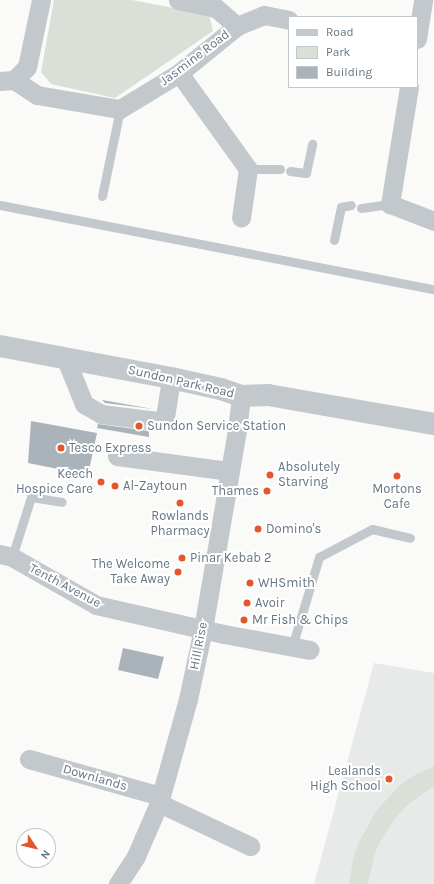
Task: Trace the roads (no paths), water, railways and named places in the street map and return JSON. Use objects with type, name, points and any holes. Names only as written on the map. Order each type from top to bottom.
[{"type":"street","points":[[41,0],[27,67],[7,81],[37,95],[120,109]]},
{"type":"street","points":[[178,0],[216,8],[237,26]]},
{"type":"street","points":[[418,32],[423,0]]},
{"type":"street","name":"Jasmine Road","points":[[120,109],[178,73],[237,26],[264,15],[288,20]]},
{"type":"street","points":[[178,73],[248,169],[241,218]]},
{"type":"street","points":[[409,88],[390,204],[434,221]]},
{"type":"street","name":"Sundon Park Road","points":[[0,346],[171,378],[221,389],[240,396],[268,395],[434,424]]},
{"type":"street","points":[[65,357],[84,404],[101,414],[158,421],[164,417],[171,378]]},
{"type":"street","name":"Hill Rise","points":[[118,884],[136,856],[160,800],[188,699],[203,629],[237,430],[240,396]]},
{"type":"street","points":[[117,456],[230,471]]},
{"type":"street","name":"Tenth Avenue","points":[[6,556],[96,605],[203,629],[301,648]]},
{"type":"street","name":"Downlands","points":[[29,759],[160,800],[250,846]]},
{"type":"lane","points":[[102,196],[120,109]]},
{"type":"lane","points":[[290,170],[306,173],[312,144]]},
{"type":"lane","points":[[248,169],[280,169]]},
{"type":"lane","points":[[361,208],[390,204]]},
{"type":"lane","points":[[0,205],[434,289]]},
{"type":"lane","points":[[334,240],[341,207],[351,205]]},
{"type":"lane","points":[[6,556],[31,497],[62,502]]},
{"type":"lane","points":[[301,648],[319,557],[372,529],[410,538]]},
{"type":"place","name":"Sundon Service Station","points":[[139,426]]},
{"type":"place","name":"Tesco Express","points":[[61,448]]},
{"type":"place","name":"Absolutely Starving","points":[[270,475]]},
{"type":"place","name":"Mortons Cafe","points":[[397,476]]},
{"type":"place","name":"Keech Hospice Care","points":[[101,482]]},
{"type":"place","name":"Al-Zaytoun","points":[[115,486]]},
{"type":"place","name":"Thames","points":[[267,491]]},
{"type":"place","name":"Rowlands Pharmacy","points":[[180,503]]},
{"type":"place","name":"Domino's","points":[[258,529]]},
{"type":"place","name":"Pinar Kebab 2","points":[[182,558]]},
{"type":"place","name":"The Welcome Take Away","points":[[178,572]]},
{"type":"place","name":"WHSmith","points":[[250,583]]},
{"type":"place","name":"Avoir","points":[[247,603]]},
{"type":"place","name":"Mr Fish & Chips","points":[[244,620]]},
{"type":"place","name":"Lealands High School","points":[[389,779]]}]
